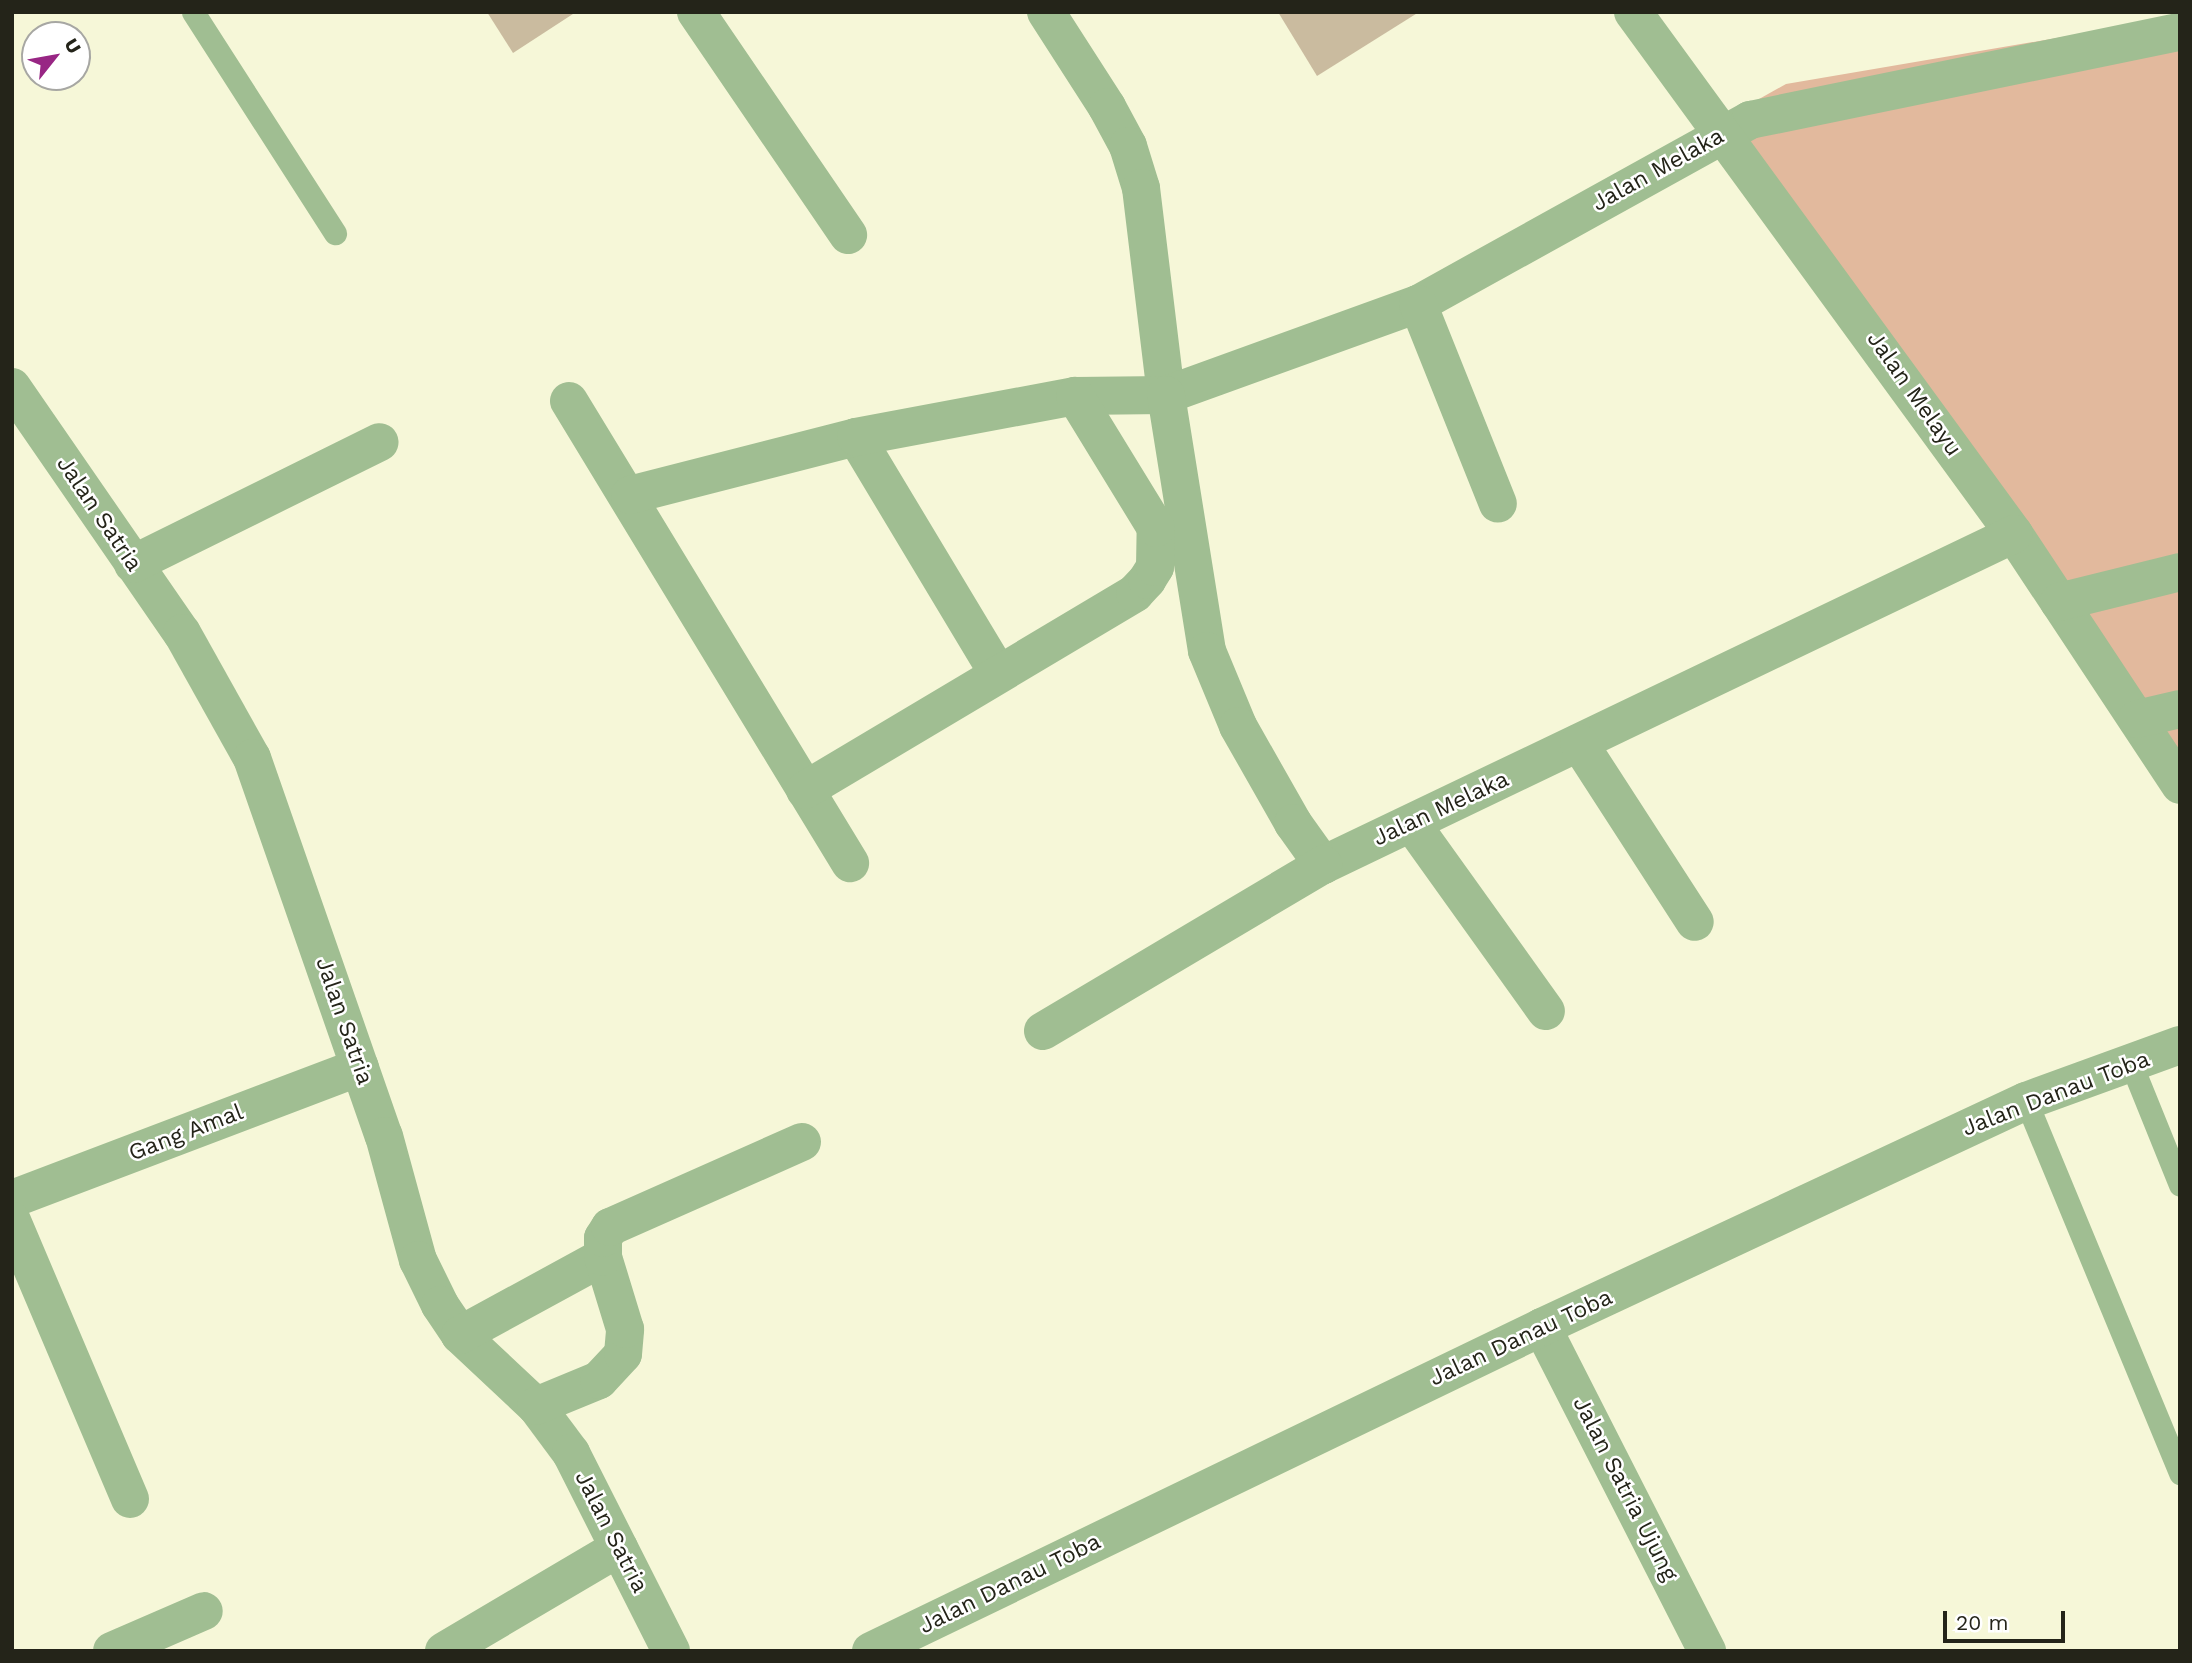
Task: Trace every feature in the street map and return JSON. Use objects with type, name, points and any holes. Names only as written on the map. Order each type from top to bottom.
[{"type":"street","points":[[696,12],[849,235]]},
{"type":"street","points":[[1046,12],[1107,107],[1128,146],[1141,188],[1166,395],[1207,651],[1238,726],[1293,823],[1323,865]]},
{"type":"street","name":"Jalan Melayu","points":[[1633,12],[1721,134],[1840,290],[2014,534],[2180,785]]},
{"type":"street","name":"Jalan Melaka","points":[[630,495],[856,437],[1076,396],[1166,395],[1418,304],[1721,134],[1774,114],[2180,32]]},
{"type":"street","points":[[1418,304],[1498,504]]},
{"type":"street","name":"Jalan Satria","points":[[12,387],[182,633],[251,758],[360,1067],[418,1260],[460,1335],[537,1406],[571,1453],[671,1651]]},
{"type":"street","points":[[805,790],[997,672],[1135,593],[1155,567],[1156,528],[1076,396]]},
{"type":"street","points":[[569,401],[630,495],[850,863]]},
{"type":"street","points":[[856,437],[997,672]]},
{"type":"street","points":[[133,564],[380,442]]},
{"type":"street","name":"Jalan Melaka","points":[[1043,1031],[1323,865],[2014,534]]},
{"type":"street","points":[[2059,602],[2180,572]]},
{"type":"street","points":[[2137,719],[2180,709]]},
{"type":"street","points":[[1579,743],[1695,922]]},
{"type":"street","points":[[1412,824],[1546,1011]]},
{"type":"street","name":"Jalan Danau Toba","points":[[871,1651],[934,1637],[1542,1327],[2026,1101],[2132,1066],[2180,1045]]},
{"type":"street","name":"Gang Amal","points":[[12,1199],[360,1067]]},
{"type":"street","points":[[537,1406],[599,1380],[623,1354],[625,1329],[603,1257],[603,1238],[610,1227],[802,1142]]},
{"type":"street","points":[[12,1221],[130,1499]]},
{"type":"street","points":[[460,1335],[603,1257]]},
{"type":"street","name":"Jalan Satria Ujung","points":[[1542,1327],[1707,1651]]},
{"type":"street","points":[[444,1651],[619,1548]]},
{"type":"street","points":[[112,1651],[204,1611]]},
{"type":"lane","points":[[192,12],[335,233]]},
{"type":"lane","points":[[2132,1066],[2180,1185]]},
{"type":"lane","points":[[2026,1101],[2180,1473]]},
{"type":"shaded area","points":[[2180,17],[2180,761],[1720,121],[1786,84]]},
{"type":"building","points":[[487,12],[576,12],[513,53]]},
{"type":"building","points":[[1278,12],[1419,12],[1317,76]]}]
